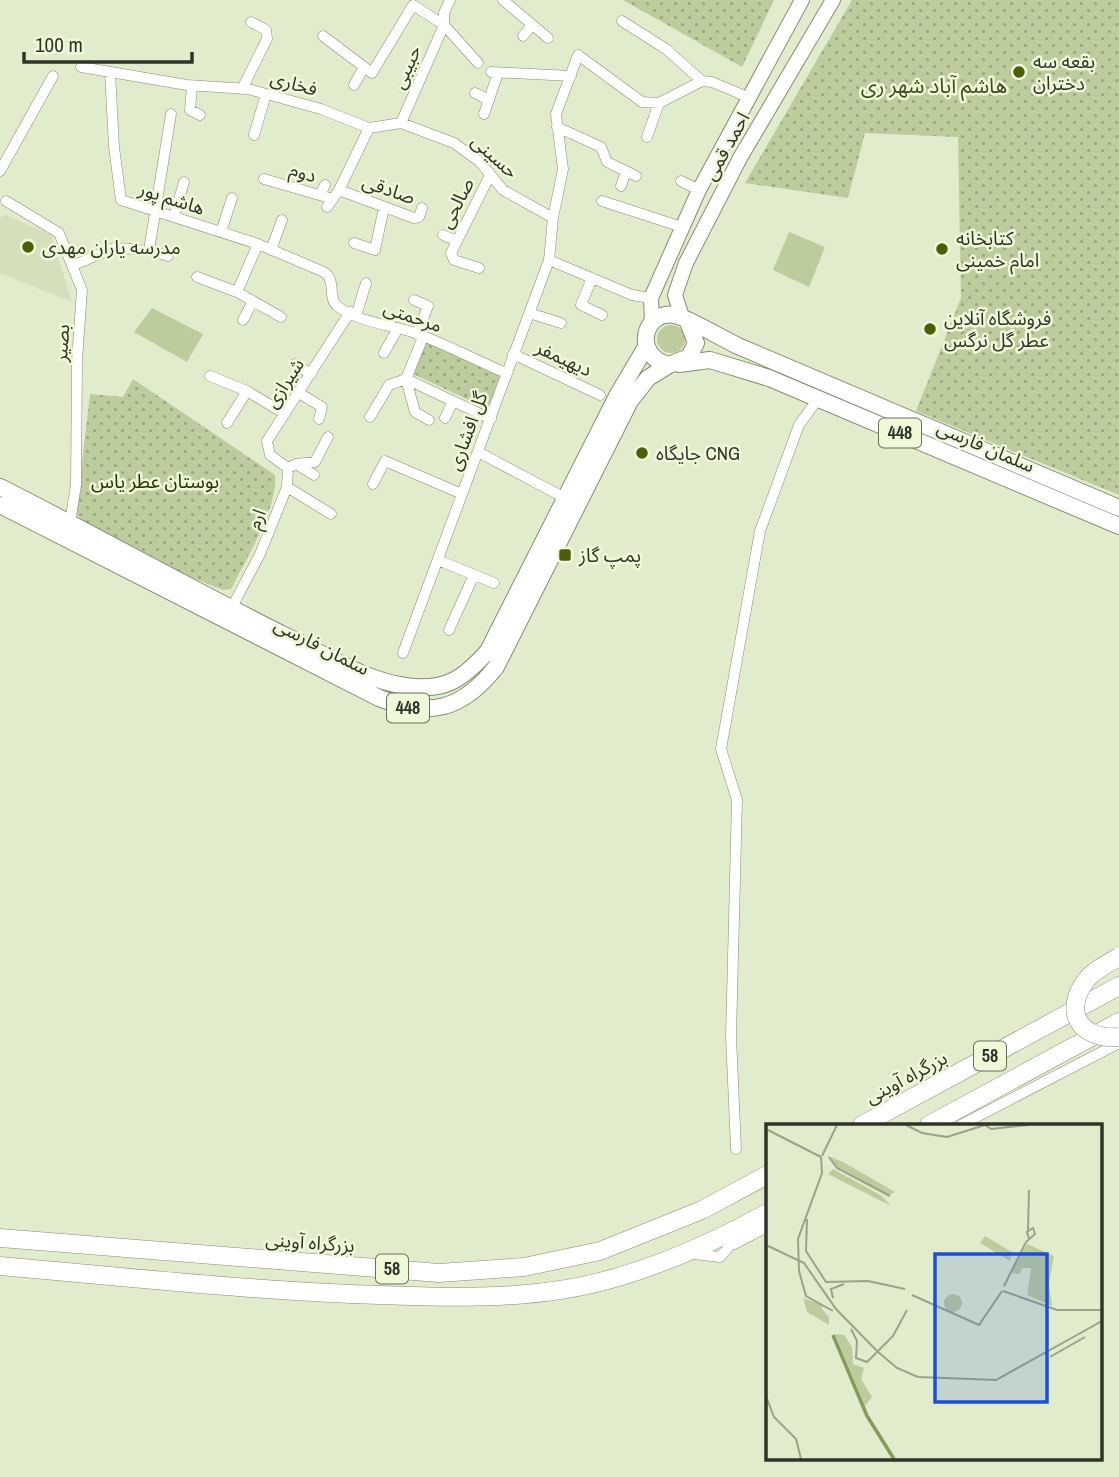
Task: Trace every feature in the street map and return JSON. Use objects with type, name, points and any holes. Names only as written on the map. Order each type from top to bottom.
[{"type":"highway","points":[[1119,957],[1089,976],[1075,998],[1077,1020],[1088,1034],[1102,1039],[1119,1037]]},
{"type":"highway","name":"بزرگراه آوینی","points":[[864,1124],[1119,986]]},
{"type":"highway","name":"58","points":[[931,1124],[1119,1022]]},
{"type":"highway","name":"بزرگراه آوینی","points":[[0,1238],[439,1273],[524,1267],[600,1251],[702,1210],[766,1176]]},
{"type":"highway","name":"58","points":[[0,1266],[321,1293],[445,1297],[530,1293],[610,1279],[763,1220]]},
{"type":"main road","name":"احمد قمی","points":[[652,323],[651,298],[699,190],[802,0]]},
{"type":"main road","name":"احمد قمی","points":[[685,320],[675,295],[686,262],[740,158],[833,0]]},
{"type":"main road","points":[[666,315],[685,320],[696,343],[690,357],[673,365],[655,360],[646,347],[648,330],[652,323],[666,315]]},
{"type":"main road","name":"سلمان فارسی","points":[[685,320],[1119,508]]},
{"type":"main road","name":"سلمان فارسی","points":[[0,488],[231,609],[374,679],[407,687],[449,684],[467,675],[488,651],[565,498],[646,347]]},
{"type":"main road","name":"سلمان فارسی","points":[[0,505],[379,698],[404,708],[431,709],[457,703],[480,688],[496,667],[630,401],[648,378],[673,365],[710,360],[731,365],[1119,526]]},
{"type":"street","name":"حبیبی","points":[[401,123],[444,25],[444,13],[450,0]]},
{"type":"street","points":[[503,0],[548,38]]},
{"type":"street","points":[[323,36],[372,73],[413,5],[444,25],[478,63]]},
{"type":"street","points":[[622,21],[666,48],[702,80],[750,98]]},
{"type":"street","points":[[242,89],[267,39],[267,30],[251,22]]},
{"type":"street","points":[[523,36],[532,25]]},
{"type":"street","points":[[553,218],[563,169],[556,114],[578,55],[642,102],[659,103],[702,80]]},
{"type":"street","points":[[354,85],[364,67]]},
{"type":"street","name":"فخاری","points":[[81,68],[192,86],[242,89],[321,109],[369,128]]},
{"type":"street","points":[[484,114],[495,72],[568,81]]},
{"type":"street","name":"هاشم پور","points":[[110,73],[114,147],[121,200],[258,244],[329,276],[334,301],[353,314]]},
{"type":"street","points":[[0,171],[54,76]]},
{"type":"street","points":[[192,86],[190,110],[200,115]]},
{"type":"street","points":[[475,93],[489,100]]},
{"type":"street","points":[[254,135],[266,94]]},
{"type":"street","points":[[647,137],[659,103]]},
{"type":"street","points":[[168,256],[149,250],[171,114]]},
{"type":"street","name":"حسینی","points":[[369,128],[401,123],[454,143],[480,163],[503,190],[553,218]]},
{"type":"street","points":[[557,127],[601,147],[607,162],[631,174],[621,186]]},
{"type":"street","points":[[333,199],[369,128]]},
{"type":"street","name":"صالحی","points":[[479,268],[451,258],[490,175]]},
{"type":"street","name":"دوم","points":[[264,179],[333,199]]},
{"type":"street","points":[[681,181],[699,190]]},
{"type":"street","points":[[174,216],[184,182]]},
{"type":"street","points":[[320,195],[325,185]]},
{"type":"street","points":[[221,232],[232,198]]},
{"type":"street","name":"صادقی","points":[[333,199],[383,207],[417,219],[422,208]]},
{"type":"street","name":"بصیر","points":[[6,201],[59,233],[74,265],[82,304],[77,360],[76,485],[70,523]]},
{"type":"street","points":[[602,201],[682,227]]},
{"type":"street","points":[[354,243],[374,250],[383,207]]},
{"type":"street","name":"گل افشاری","points":[[403,653],[549,260],[553,218]]},
{"type":"street","points":[[271,250],[282,220]]},
{"type":"street","points":[[443,235],[457,241]]},
{"type":"street","points":[[237,292],[258,244]]},
{"type":"street","points":[[74,265],[114,248],[137,249]]},
{"type":"street","points":[[549,260],[632,295],[651,298]]},
{"type":"street","points":[[197,277],[237,292],[281,317]]},
{"type":"street","points":[[592,278],[581,305],[602,315]]},
{"type":"street","name":"شیرازی","points":[[292,466],[266,447],[267,441],[353,314],[366,283]]},
{"type":"street","points":[[414,300],[428,306],[406,379],[415,412],[429,420]]},
{"type":"street","points":[[243,320],[253,301]]},
{"type":"street","points":[[529,313],[561,323]]},
{"type":"street","name":"مرحمتی","points":[[353,314],[420,335],[506,373]]},
{"type":"street","points":[[384,353],[398,328]]},
{"type":"street","name":"دیهیمفر","points":[[513,354],[600,395]]},
{"type":"street","points":[[295,364],[311,374]]},
{"type":"street","points":[[210,376],[247,391],[285,414]]},
{"type":"street","points":[[370,417],[389,385],[406,379],[491,419]]},
{"type":"street","points":[[227,423],[247,391]]},
{"type":"street","points":[[299,393],[322,407],[318,419]]},
{"type":"street","points":[[736,1149],[731,1036],[737,800],[721,749],[760,531],[799,425],[818,399]]},
{"type":"street","points":[[445,418],[453,401]]},
{"type":"street","points":[[292,466],[315,462],[328,443]]},
{"type":"street","points":[[478,452],[565,498]]},
{"type":"street","points":[[373,484],[386,461],[463,494]]},
{"type":"street","points":[[292,466],[314,475]]},
{"type":"street","name":"ارم","points":[[231,609],[260,554],[287,487],[292,466]]},
{"type":"street","points":[[287,487],[331,514]]},
{"type":"street","points":[[438,560],[494,583]]},
{"type":"street","points":[[449,630],[474,575]]},
{"type":"street","points":[[963,1124],[1119,1043]]},
{"type":"street","points":[[675,1256],[701,1254],[720,1258],[727,1248],[763,1220]]},
{"type":"shaded area","name":"مدرسه یاران مهدی","points":[[6,215],[51,235],[72,302],[0,273],[0,218]]},
{"type":"green space","points":[[623,0],[774,0],[742,67]]},
{"type":"green space","points":[[852,0],[1119,0],[1119,495],[916,411],[961,298],[958,137],[865,133],[848,198],[745,183]]},
{"type":"green space","points":[[789,232],[825,247],[809,287],[773,270]]},
{"type":"green space","points":[[152,308],[203,334],[187,362],[134,332]]},
{"type":"green space","points":[[671,325],[681,329],[685,339],[681,349],[671,353],[661,349],[657,339],[661,329]]},
{"type":"green space","points":[[425,342],[500,376],[488,409],[413,374]]},
{"type":"green space","name":"بوستان عطر یاس","points":[[133,379],[275,475],[272,503],[231,589],[223,590],[145,558],[106,537],[76,514],[90,394],[123,397]]},
{"type":"place","name":"بقعه سه دختران","points":[[1019,72]]},
{"type":"place","name":"مدرسه یاران مهدی","points":[[28,247]]},
{"type":"place","name":"کتابخانه امام خمینی","points":[[942,249]]},
{"type":"place","name":"فروشگاه آنلاین عطر گل نرگس","points":[[930,329]]},
{"type":"place","name":"جایگاه CNG","points":[[642,453]]},
{"type":"place","name":"پمپ گاز","points":[[565,555]]},
{"type":"district","name":"هاشم آباد شهر ری","points":[[934,86]]}]
